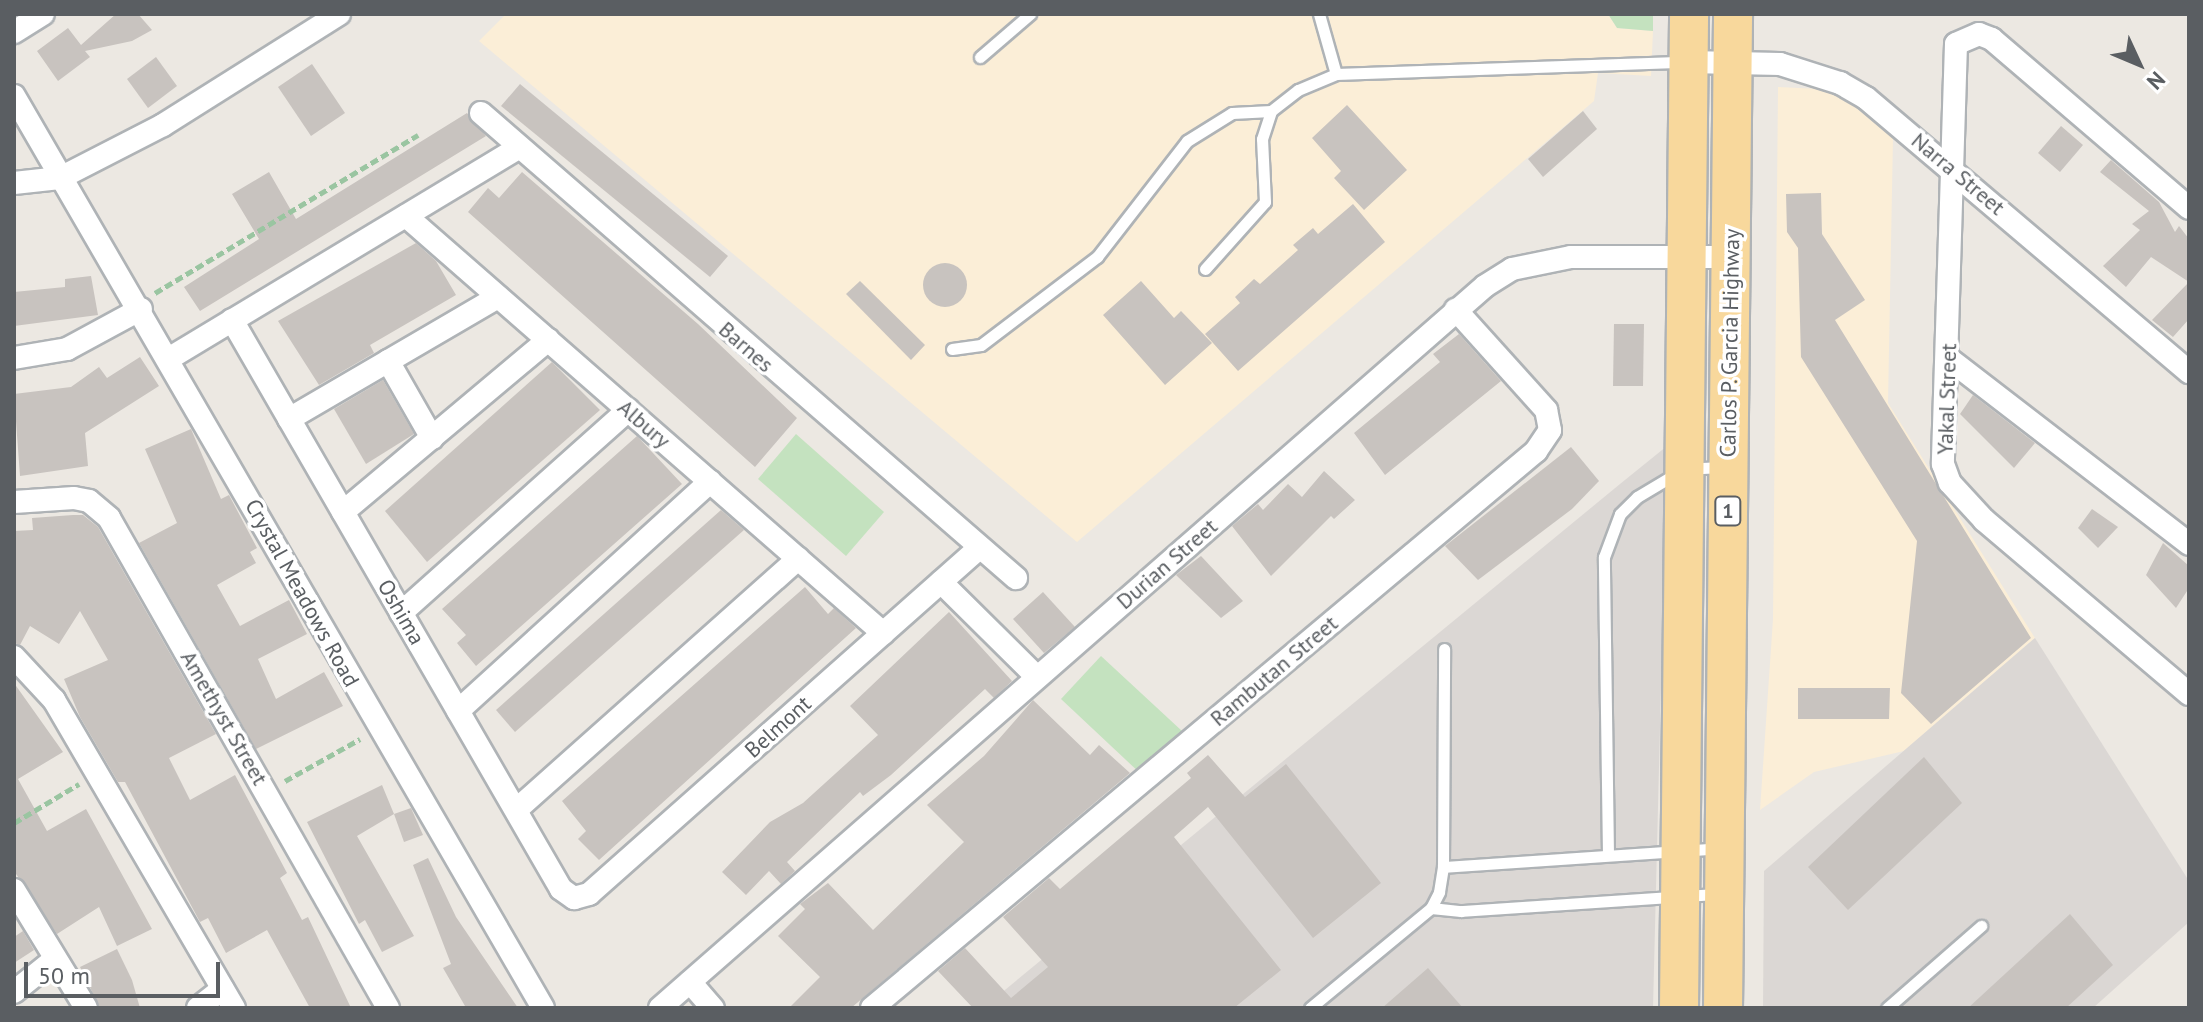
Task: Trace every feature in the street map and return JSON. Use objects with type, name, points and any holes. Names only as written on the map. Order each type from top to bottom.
[{"type":"highway","name":"Carlos P. Garcia Highway","points":[[1679,1008],[1689,14]]},
{"type":"highway","name":"Carlos P. Garcia Highway","points":[[1723,1008],[1733,14]]},
{"type":"street","points":[[14,32],[43,14]]},
{"type":"street","points":[[14,183],[60,178],[163,125],[339,14]]},
{"type":"street","name":"Yakal Street","points":[[2189,208],[1992,39],[1979,34],[1956,44],[1949,166],[1949,359],[1943,464],[1950,483],[1984,520],[2189,694]]},
{"type":"street","name":"Narra Street","points":[[1689,62],[1733,60],[1780,64],[1840,83],[1949,166],[2189,372]]},
{"type":"street","name":"Crystal Meadows Road","points":[[14,96],[60,178],[140,306],[379,729],[543,1008]]},
{"type":"street","name":"Barnes","points":[[481,113],[517,149],[978,549],[1016,578]]},
{"type":"street","points":[[170,358],[517,149]]},
{"type":"street","name":"Albury","points":[[406,216],[883,633]]},
{"type":"street","name":"Durian Street","points":[[660,1008],[1456,310],[1512,269],[1542,260],[1731,257]]},
{"type":"street","points":[[289,419],[498,297]]},
{"type":"street","points":[[14,358],[67,349],[140,306]]},
{"type":"street","name":"Rambutan Street","points":[[872,1008],[1536,451],[1550,430],[1546,410],[1456,310]]},
{"type":"street","name":"Oshima","points":[[232,320],[561,889],[574,898]]},
{"type":"street","points":[[343,512],[548,340]]},
{"type":"street","points":[[1949,359],[2189,544]]},
{"type":"street","points":[[388,361],[432,438]]},
{"type":"street","points":[[401,613],[628,410]]},
{"type":"street","points":[[458,711],[710,482]]},
{"type":"street","name":"Amethyst Street","points":[[14,502],[74,498],[89,501],[109,518],[388,1008]]},
{"type":"street","name":"Belmont","points":[[574,898],[589,894],[978,549]]},
{"type":"street","points":[[516,810],[798,559]]},
{"type":"street","points":[[941,582],[1037,677]]},
{"type":"street","points":[[14,657],[42,681],[228,999],[198,1008]]},
{"type":"street","points":[[14,890],[86,1008]]},
{"type":"street","points":[[14,992],[55,959]]},
{"type":"street","points":[[690,982],[713,1008]]},
{"type":"lane","points":[[980,57],[1030,14]]},
{"type":"lane","points":[[1319,14],[1336,74]]},
{"type":"lane","points":[[1205,269],[1265,202],[1262,139],[1271,111],[1298,90],[1336,74],[1689,62]]},
{"type":"lane","points":[[952,349],[981,345],[1097,257],[1187,141],[1232,113],[1271,111]]},
{"type":"lane","points":[[1608,855],[1604,557],[1620,514],[1637,497],[1684,469],[1729,467]]},
{"type":"lane","points":[[1310,1008],[1431,908],[1439,892],[1443,867],[1444,649]]},
{"type":"lane","points":[[1443,867],[1724,848]]},
{"type":"lane","points":[[1431,908],[1461,911],[1724,893]]},
{"type":"lane","points":[[1887,1008],[1981,926]]},
{"type":"path","points":[[140,306],[418,135]]},
{"type":"path","points":[[266,792],[379,729]]},
{"type":"path","points":[[14,823],[96,773]]},
{"type":"shaded area","points":[[506,14],[1608,14],[1617,28],[1653,31],[1651,76],[1598,73],[1594,101],[1077,542],[479,41]]},
{"type":"shaded area","points":[[1778,87],[1820,89],[1848,101],[1893,138],[1888,403],[2035,638],[1904,751],[1814,772],[1760,810],[1773,619]]},
{"type":"shaded area","points":[[1667,446],[1653,1008],[983,1008],[1620,484]]},
{"type":"shaded area","points":[[2035,638],[2189,881],[2189,922],[2093,1008],[1763,1008],[1764,871]]},
{"type":"green space","points":[[1608,14],[1653,14],[1653,31],[1617,28]]},
{"type":"green space","points":[[796,434],[884,512],[846,556],[758,479]]},
{"type":"green space","points":[[1101,656],[1182,731],[1142,775],[1061,699]]},
{"type":"building","points":[[116,14],[138,14],[152,30],[132,41],[85,51],[90,57],[58,81],[37,51],[68,28],[81,45]]},
{"type":"building","points":[[156,57],[177,86],[148,108],[127,79]]},
{"type":"building","points":[[312,64],[345,113],[311,136],[278,87]]},
{"type":"building","points":[[520,84],[728,256],[710,277],[501,106]]},
{"type":"building","points":[[1347,105],[1407,170],[1364,210],[1334,178],[1341,171],[1312,138]]},
{"type":"building","points":[[1583,111],[1597,129],[1543,177],[1528,159]]},
{"type":"building","points":[[467,113],[486,136],[200,311],[184,287],[259,239],[232,194],[269,172],[296,219]]},
{"type":"building","points":[[2061,126],[2083,145],[2060,172],[2038,153]]},
{"type":"building","points":[[2111,160],[2159,202],[2175,232],[2179,226],[2189,239],[2189,282],[2151,257],[2126,287],[2103,266],[2140,230],[2132,224],[2149,211],[2100,172]]},
{"type":"building","points":[[522,172],[698,324],[797,418],[755,467],[468,212],[488,188],[499,198]]},
{"type":"building","points":[[1821,193],[1822,234],[1865,300],[1835,320],[2031,638],[1931,724],[1901,693],[1917,541],[1801,357],[1798,248],[1787,232],[1786,194]]},
{"type":"building","points":[[1353,204],[1385,242],[1238,371],[1205,334],[1240,303],[1235,297],[1254,279],[1260,284],[1298,250],[1293,245],[1313,228],[1318,234]]},
{"type":"building","points":[[416,243],[436,261],[456,295],[370,345],[374,353],[319,385],[278,321]]},
{"type":"building","points":[[945,263],[961,269],[967,285],[961,301],[945,307],[929,301],[923,285],[929,269]]},
{"type":"building","points":[[91,276],[98,315],[14,326],[14,292],[65,287],[65,279]]},
{"type":"building","points":[[860,281],[925,345],[911,360],[846,294]]},
{"type":"building","points":[[1141,281],[1174,318],[1181,311],[1212,343],[1165,385],[1103,315]]},
{"type":"building","points":[[2189,282],[2189,319],[2173,337],[2152,320]]},
{"type":"building","points":[[1614,324],[1644,324],[1643,386],[1613,386]]},
{"type":"building","points":[[1459,334],[1501,381],[1385,475],[1354,433],[1440,362],[1433,354]]},
{"type":"building","points":[[140,357],[159,386],[85,433],[88,466],[20,476],[14,394],[71,387],[99,367],[107,378]]},
{"type":"building","points":[[552,362],[600,410],[427,562],[385,511]]},
{"type":"building","points":[[383,380],[414,434],[366,464],[334,409]]},
{"type":"building","points":[[1973,395],[2035,443],[2014,468],[1960,414]]},
{"type":"building","points":[[191,429],[221,499],[229,495],[257,548],[250,552],[256,563],[217,585],[240,626],[289,600],[307,634],[258,659],[276,699],[324,672],[343,706],[256,749],[139,543],[177,523],[145,449]]},
{"type":"building","points":[[637,436],[682,484],[476,666],[457,643],[466,635],[442,609]]},
{"type":"building","points":[[1571,447],[1599,481],[1572,509],[1478,580],[1445,546]]},
{"type":"building","points":[[1324,471],[1355,500],[1334,519],[1331,516],[1271,576],[1232,526],[1258,504],[1263,510],[1288,484],[1302,497]]},
{"type":"building","points":[[2092,509],[2118,527],[2098,548],[2078,528]]},
{"type":"building","points":[[721,510],[744,530],[515,732],[496,710]]},
{"type":"building","points":[[83,515],[98,527],[216,734],[169,758],[190,800],[235,775],[287,873],[280,878],[302,920],[308,917],[351,1008],[310,1008],[267,930],[226,953],[208,918],[200,922],[125,782],[118,782],[80,717],[64,679],[108,660],[80,611],[59,644],[30,626],[20,645],[14,643],[14,531],[33,530],[32,518]]},
{"type":"building","points":[[2163,543],[2189,566],[2189,588],[2176,608],[2146,575]]},
{"type":"building","points":[[1201,556],[1243,601],[1221,618],[1176,575]]},
{"type":"building","points":[[805,587],[828,614],[834,608],[856,628],[599,860],[578,839],[586,831],[562,801]]},
{"type":"building","points":[[1043,592],[1075,627],[1044,653],[1013,619]]},
{"type":"building","points":[[949,612],[1012,681],[994,698],[985,689],[891,775],[863,796],[860,792],[787,862],[795,871],[781,884],[769,871],[746,895],[722,872],[770,822],[803,803],[878,735],[850,706]]},
{"type":"building","points":[[14,683],[63,752],[18,779],[47,831],[86,809],[152,929],[117,946],[99,907],[57,934],[14,871]]},
{"type":"building","points":[[1798,688],[1890,688],[1889,719],[1798,719]]},
{"type":"building","points":[[1033,700],[1090,755],[1099,745],[1130,773],[851,1008],[789,1008],[820,977],[778,936],[805,909],[800,904],[828,883],[873,930],[964,842],[927,805],[984,756]]},
{"type":"building","points":[[1208,755],[1245,797],[1286,764],[1381,883],[1313,938],[1208,807],[1174,837],[1281,970],[1234,1008],[973,1008],[938,971],[965,948],[1011,998],[1048,967],[1003,917],[1049,878],[1060,889],[1191,778],[1187,773]]},
{"type":"building","points":[[1924,757],[1962,803],[1848,910],[1808,867]]},
{"type":"building","points":[[382,785],[394,814],[357,836],[414,936],[382,952],[365,920],[359,924],[307,822]]},
{"type":"building","points":[[411,808],[423,835],[404,842],[394,814]]},
{"type":"building","points":[[428,858],[456,917],[518,1008],[461,1008],[465,1006],[443,968],[451,964],[413,865]]},
{"type":"building","points":[[2070,914],[2113,965],[2066,1008],[1968,1008]]},
{"type":"building","points":[[23,931],[34,950],[14,963],[14,937]]},
{"type":"building","points":[[117,949],[132,980],[140,1008],[100,1008],[80,967]]},
{"type":"building","points":[[1428,968],[1463,1008],[1382,1008]]}]
